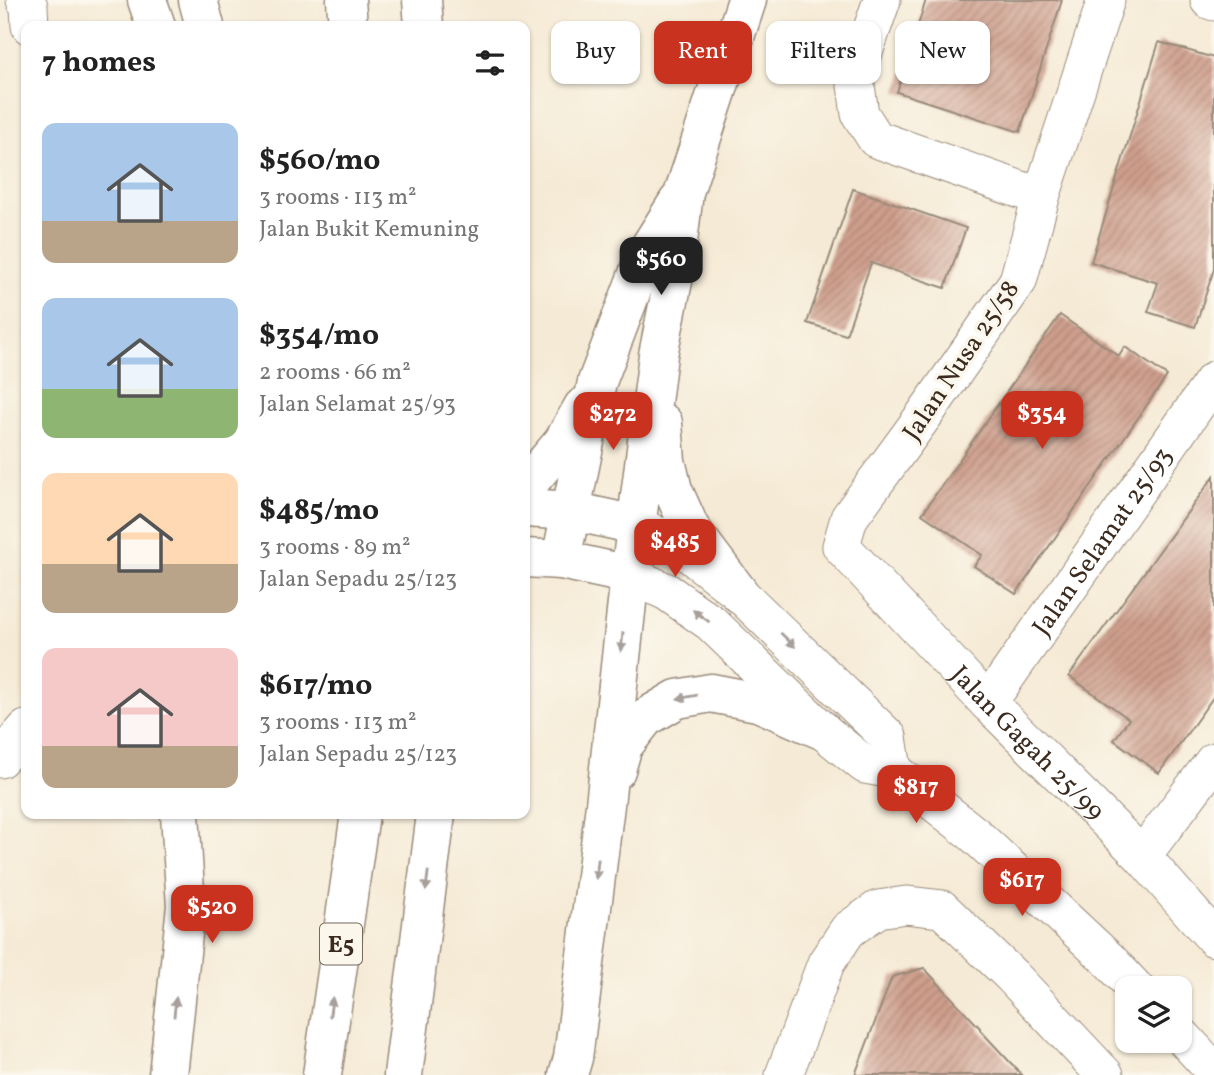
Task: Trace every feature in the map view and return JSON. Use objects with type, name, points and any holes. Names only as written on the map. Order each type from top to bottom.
[{"type":"main road","points":[[147,0],[154,21]]},
{"type":"main road","points":[[198,0],[204,21]]},
{"type":"main road","points":[[346,0],[348,21]]},
{"type":"main road","points":[[422,0],[424,21]]},
{"type":"main road","points":[[568,1075],[573,1058],[605,805],[629,575],[658,355],[674,276],[684,192],[747,0]]},
{"type":"main road","points":[[530,481],[563,442],[597,382],[646,253],[684,192]]},
{"type":"main road","points":[[658,355],[666,461],[673,490],[690,528],[739,593]]},
{"type":"main road","points":[[597,382],[572,511],[543,559],[629,575]]},
{"type":"main road","points":[[530,508],[572,511],[636,525]]},
{"type":"main road","points":[[605,805],[623,746],[645,718],[677,699],[711,694],[758,702],[822,730]]},
{"type":"main road","points":[[168,1075],[186,906],[180,819]]},
{"type":"main road","name":"E5","points":[[322,1075],[359,819]]},
{"type":"main road","points":[[403,1075],[435,819]]},
{"type":"street","points":[[24,0],[29,6],[30,21]]},
{"type":"street","points":[[881,0],[855,78],[860,114],[876,139],[1041,197]]},
{"type":"street","name":"Jalan Nusa 25/58","points":[[841,546],[849,518],[1018,281],[1041,197],[1106,0]]},
{"type":"street","name":"Jalan Selamat 25/93","points":[[988,703],[1214,380]]},
{"type":"street","points":[[636,525],[678,545],[739,593],[888,737],[893,770]]},
{"type":"street","name":"Jalan Gagah 25/99","points":[[841,546],[988,703],[1142,856],[1214,938]]},
{"type":"street","points":[[629,575],[667,592],[711,623],[822,730],[865,765],[893,770],[975,835],[1124,976]]},
{"type":"street","points":[[0,759],[21,735]]},
{"type":"street","points":[[1142,856],[1214,761]]},
{"type":"street","points":[[784,1075],[826,963],[848,930],[878,909],[906,905],[942,909],[1012,976],[1105,1075]]},
{"type":"building","points":[[926,0],[1062,0],[1020,132],[897,92],[900,84],[990,84],[990,21],[919,21]]},
{"type":"building","points":[[1159,42],[1214,58],[1214,269],[1195,327],[1148,312],[1158,283],[1091,262]]},
{"type":"building","points":[[853,189],[966,228],[945,288],[871,263],[846,335],[807,323]]},
{"type":"building","points":[[1060,315],[1119,356],[1125,347],[1167,376],[1016,594],[974,566],[982,555],[922,514]]},
{"type":"building","points":[[1214,476],[1214,696],[1159,773],[1114,740],[1129,719],[1069,676]]},
{"type":"building","points":[[924,968],[1022,1075],[855,1075],[892,977]]}]
